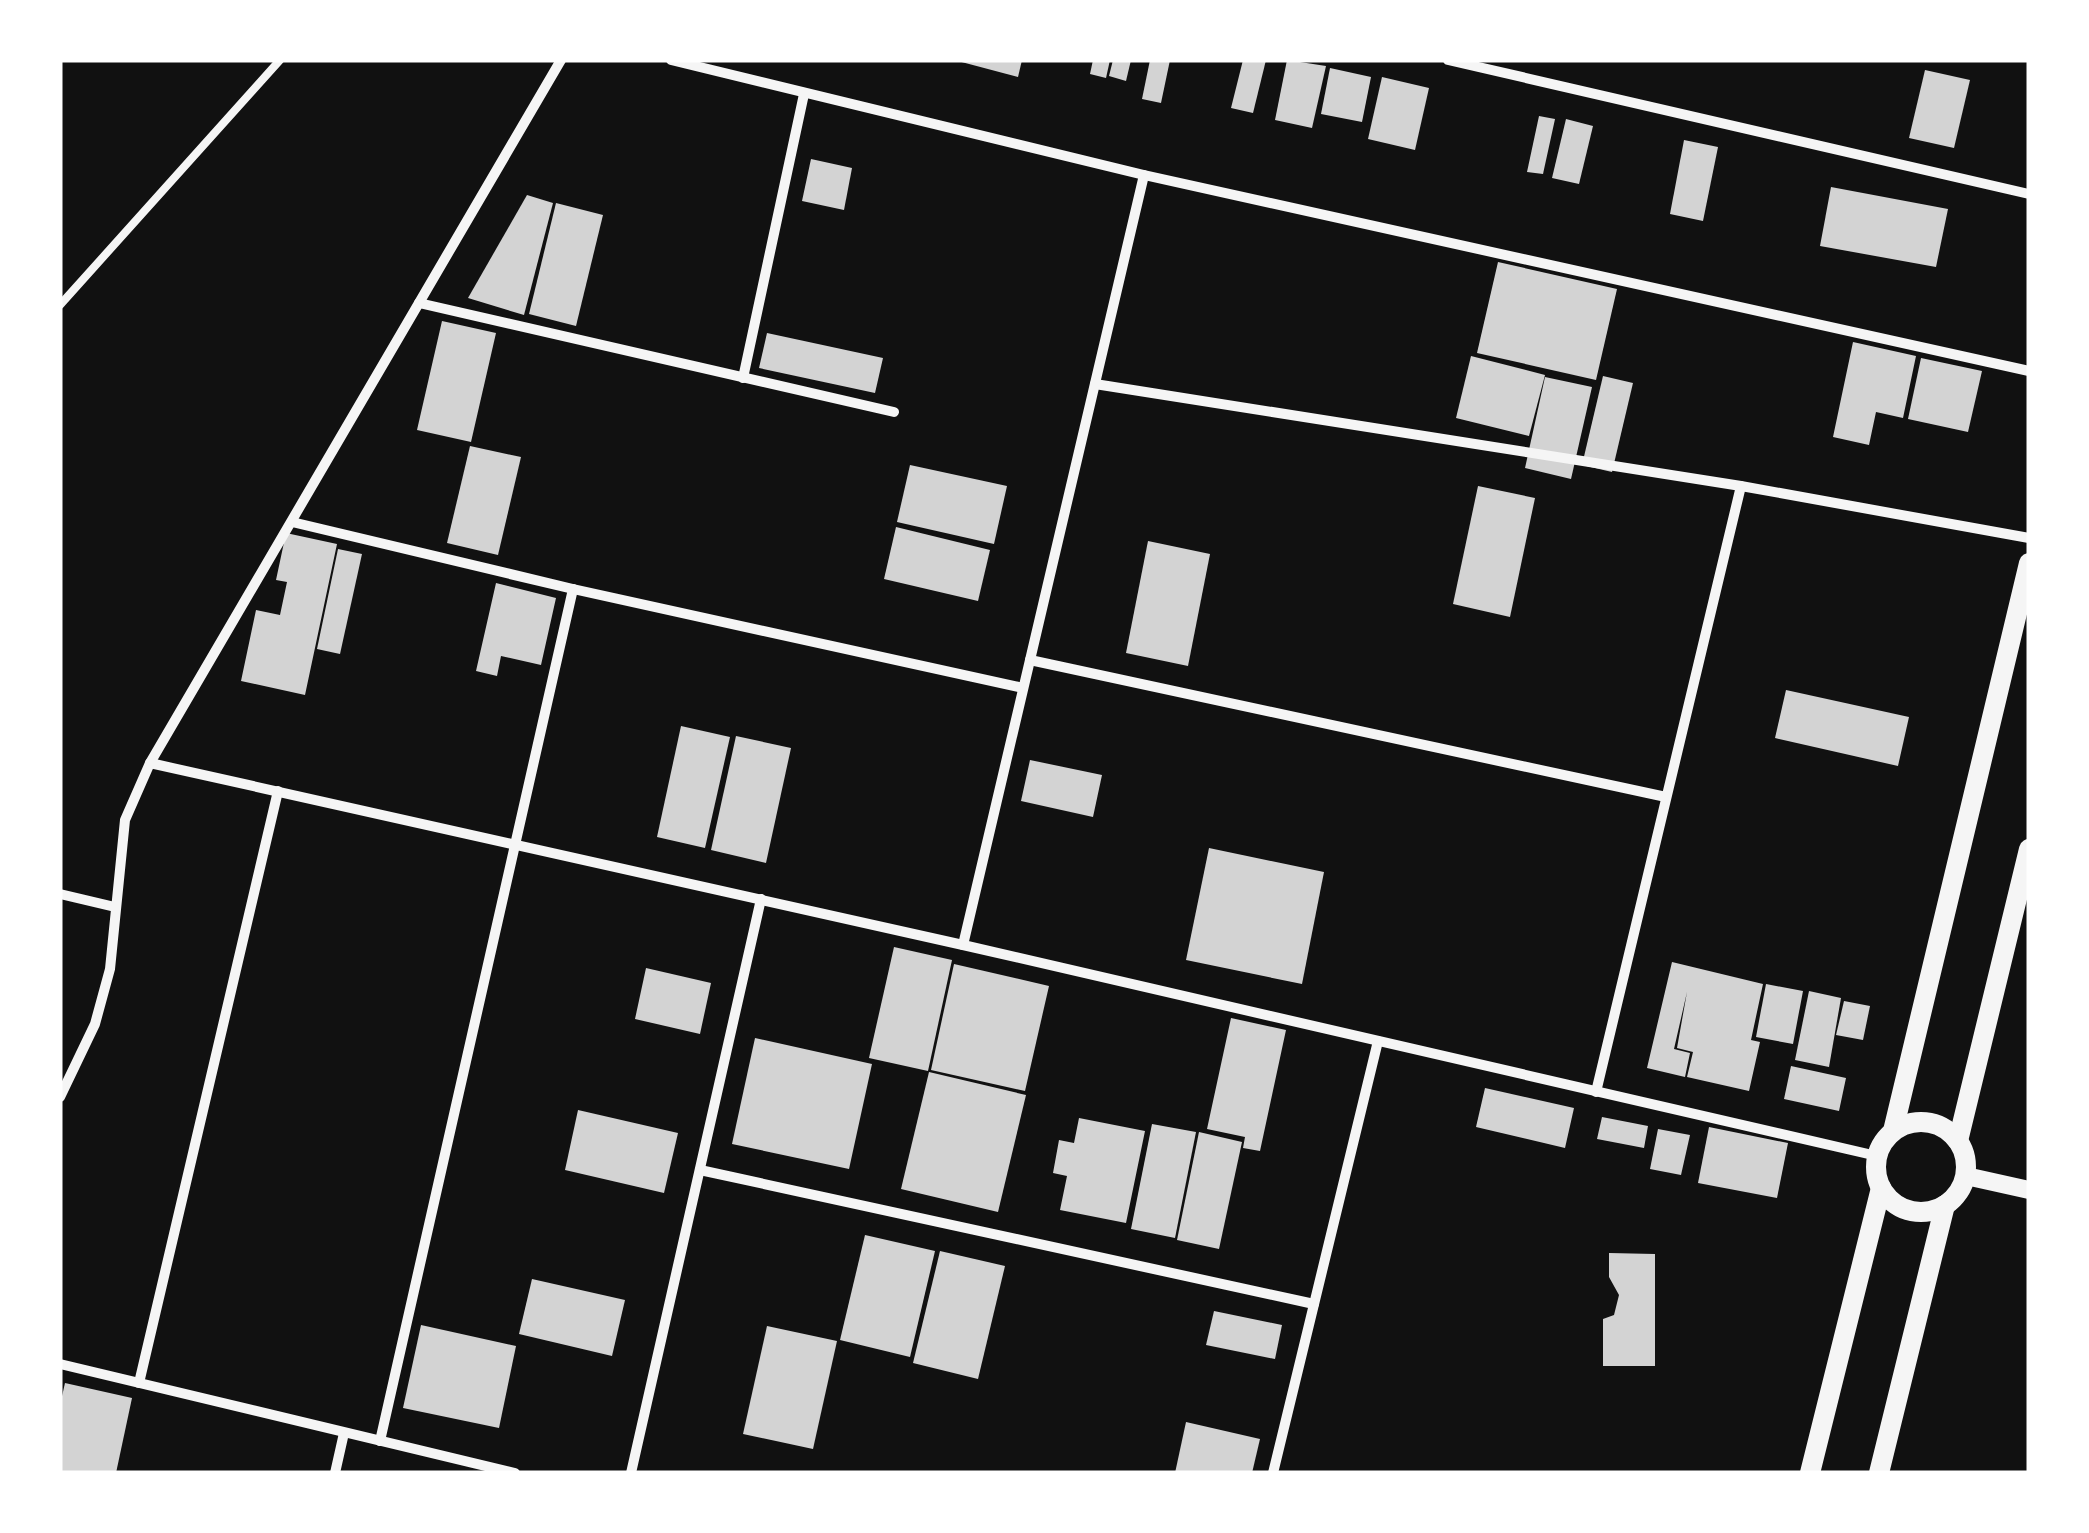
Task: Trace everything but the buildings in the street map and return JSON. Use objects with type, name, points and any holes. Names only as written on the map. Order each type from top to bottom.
[{"type":"main road","points":[[1893,1131],[2029,563]]},
{"type":"main road","points":[[1958,1140],[2024,894],[2029,849]]},
{"type":"main road","points":[[1928,1121],[1947,1129],[1958,1140],[1966,1158],[1966,1176],[1959,1192],[1946,1205],[1929,1212],[1914,1212],[1895,1205],[1881,1188],[1876,1175],[1877,1156],[1893,1131],[1913,1122],[1928,1121]]},
{"type":"main road","points":[[1810,1473],[1881,1188]]},
{"type":"main road","points":[[1880,1473],[1946,1205]]},
{"type":"street","points":[[60,1097],[95,1024],[110,969],[125,820],[150,762],[560,60]]},
{"type":"street","points":[[671,60],[1144,175],[2029,371]]},
{"type":"street","points":[[1448,60],[2029,194]]},
{"type":"street","points":[[743,378],[804,94]]},
{"type":"street","points":[[963,945],[1144,175]]},
{"type":"street","points":[[418,303],[894,412]]},
{"type":"street","points":[[1095,384],[1741,486],[2029,538]]},
{"type":"street","points":[[1596,1092],[1741,486]]},
{"type":"street","points":[[292,522],[1023,688]]},
{"type":"street","points":[[380,1441],[574,589]]},
{"type":"street","points":[[1030,660],[1666,797]]},
{"type":"street","points":[[150,762],[1877,1156]]},
{"type":"street","points":[[139,1383],[278,792]]},
{"type":"street","points":[[60,894],[116,907]]},
{"type":"street","points":[[631,1473],[761,899]]},
{"type":"street","points":[[1273,1473],[1378,1041]]},
{"type":"street","points":[[700,1170],[1314,1304]]},
{"type":"street","points":[[1966,1176],[2029,1190]]},
{"type":"street","points":[[60,1364],[515,1473]]},
{"type":"street","points":[[335,1473],[344,1433]]},
{"type":"lane","points":[[60,305],[280,60]]}]
